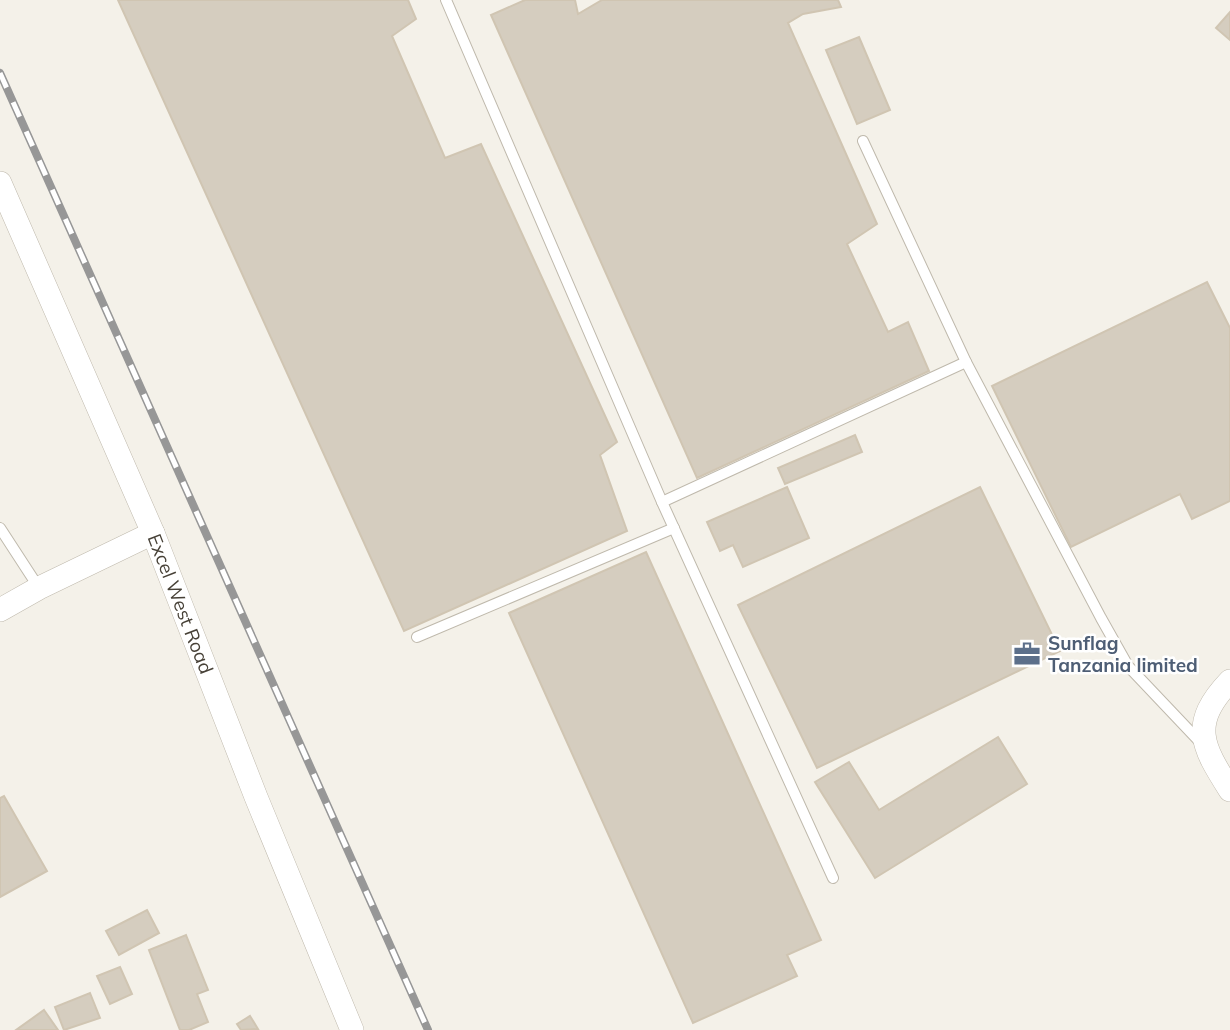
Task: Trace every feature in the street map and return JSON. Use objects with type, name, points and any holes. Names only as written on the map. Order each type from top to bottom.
[{"type":"street","name":"Excel West Road","points":[[0,183],[153,533],[261,809],[352,1030]]},
{"type":"street","points":[[0,610],[39,587],[153,533]]},
{"type":"street","points":[[1230,681],[1212,700],[1204,726],[1205,747],[1230,790]]},
{"type":"lane","points":[[446,0],[674,528],[833,878]]},
{"type":"lane","points":[[863,141],[966,362],[1094,606],[1128,666],[1205,747]]},
{"type":"lane","points":[[663,502],[966,362]]},
{"type":"lane","points":[[0,528],[39,587]]},
{"type":"lane","points":[[417,637],[674,528]]},
{"type":"building","points":[[118,0],[408,0],[416,19],[392,36],[445,158],[481,144],[617,442],[600,455],[627,531],[404,631]]},
{"type":"building","points":[[525,0],[575,0],[578,14],[602,0],[838,0],[841,7],[803,14],[788,23],[877,224],[847,244],[888,332],[908,322],[929,371],[697,478],[491,15]]},
{"type":"building","points":[[1230,12],[1230,40],[1216,28]]},
{"type":"building","points":[[859,37],[890,110],[857,124],[826,50]]},
{"type":"building","points":[[1207,282],[1230,328],[1230,501],[1192,519],[1180,494],[1071,547],[992,386]]},
{"type":"building","points":[[855,435],[862,452],[785,484],[778,468]]},
{"type":"building","points":[[787,487],[809,538],[743,567],[733,545],[720,551],[707,522]]},
{"type":"building","points":[[980,487],[1060,651],[817,768],[738,605]]},
{"type":"building","points":[[646,552],[821,940],[787,955],[797,976],[693,1023],[509,613]]},
{"type":"building","points":[[998,737],[1027,784],[875,878],[815,782],[849,762],[879,810]]},
{"type":"building","points":[[4,796],[47,871],[0,897],[0,798]]},
{"type":"building","points":[[147,910],[159,933],[119,955],[106,931]]},
{"type":"building","points":[[186,935],[208,990],[197,994],[208,1022],[189,1030],[180,1030],[149,950]]},
{"type":"building","points":[[120,967],[132,994],[110,1004],[97,976]]},
{"type":"building","points":[[90,993],[100,1018],[64,1030],[55,1007]]},
{"type":"building","points":[[44,1010],[58,1030],[16,1030]]},
{"type":"building","points":[[250,1016],[258,1029],[241,1030],[237,1024]]},
{"type":"railway","points":[[0,73],[428,1030]]},
{"type":"place","name":"Sunflag Tanzania limited","points":[[1027,654]]}]
